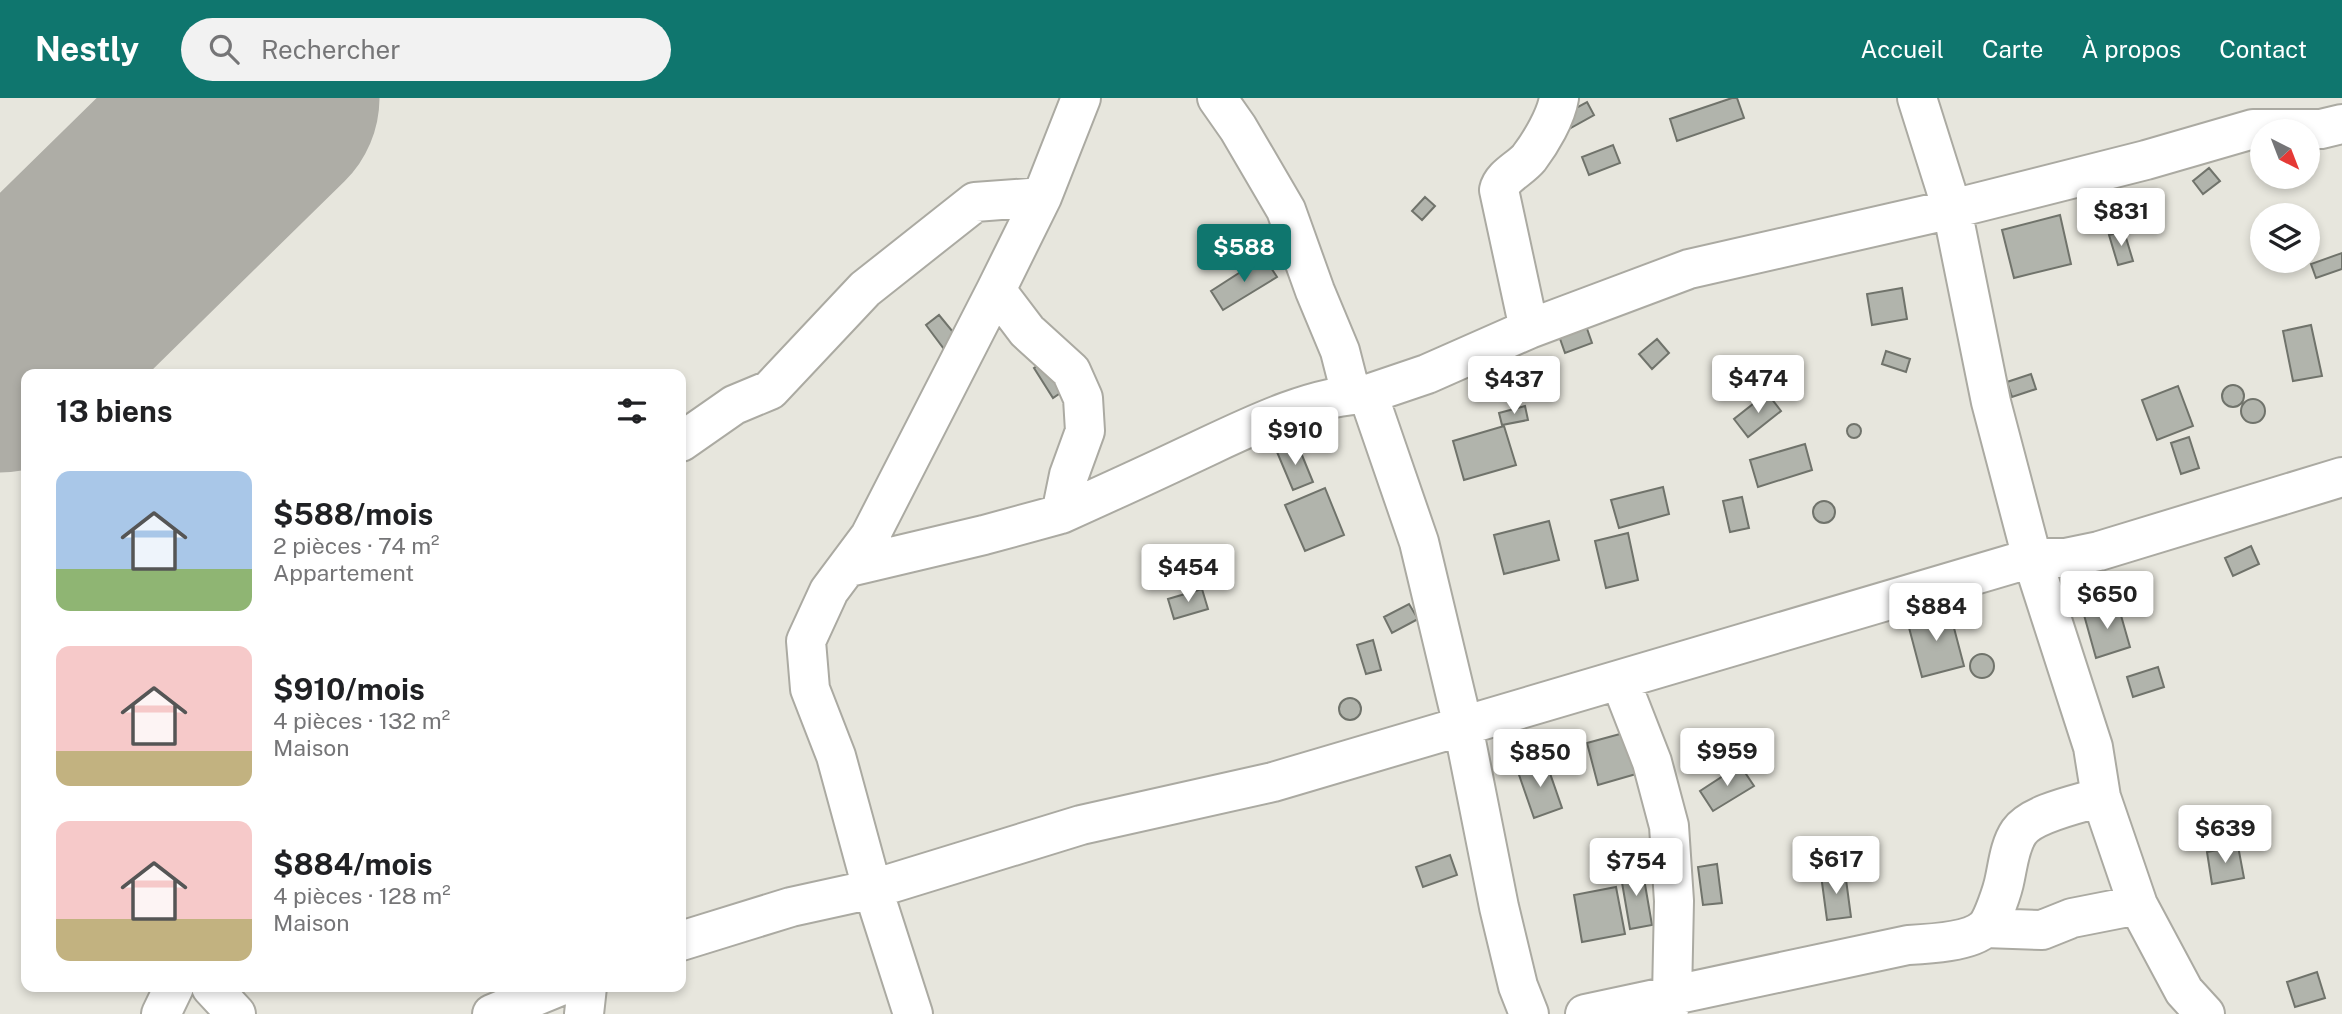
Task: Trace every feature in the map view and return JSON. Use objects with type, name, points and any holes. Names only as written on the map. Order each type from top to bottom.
[{"type":"street","points":[[913,1014],[873,889],[836,756],[810,689],[806,640],[830,591],[870,536],[996,290],[1042,197],[1081,98]]},
{"type":"street","points":[[1217,98],[1238,128],[1286,211],[1315,291],[1360,394],[1419,542],[1462,726],[1499,907],[1518,986],[1529,1014]]},
{"type":"street","points":[[1529,329],[1499,190],[1501,183],[1529,158],[1557,108],[1559,98]]},
{"type":"street","points":[[1917,98],[1952,209],[1991,402],[2032,558],[2093,747],[2101,797],[2138,905],[2184,991],[2205,1014]]},
{"type":"street","points":[[849,567],[985,536],[1061,514],[1239,430],[1324,401],[1360,394],[1427,374],[1529,329],[1689,269],[1952,209],[2146,160],[2253,129],[2321,129],[2342,124]]},
{"type":"street","points":[[686,439],[734,405],[770,390],[865,289],[975,202],[1042,197]]},
{"type":"street","points":[[996,290],[1027,331],[1071,371],[1083,398],[1084,431],[1069,475],[1061,514]]},
{"type":"street","points":[[686,940],[790,907],[873,889],[1081,825],[1273,782],[2032,558],[2065,558],[2099,551],[2342,477]]},
{"type":"street","points":[[1620,680],[1652,762],[1669,826],[1674,901],[1670,1005]]},
{"type":"street","points":[[1985,928],[2004,886],[2009,858],[2018,833],[2041,816],[2101,797]]},
{"type":"street","points":[[1585,1014],[1670,1005],[1908,945],[1948,942],[1985,928],[2042,930],[2071,918],[2138,905]]},
{"type":"street","points":[[161,1014],[172,992]]},
{"type":"street","points":[[216,992],[236,1014]]},
{"type":"street","points":[[492,1014],[546,992]]},
{"type":"street","points":[[584,1014],[586,992]]},
{"type":"building","points":[[1737,98],[1744,118],[1677,141],[1670,119]]},
{"type":"building","points":[[1587,102],[1594,115],[1560,134],[1552,121]]},
{"type":"building","points":[[1613,145],[1620,163],[1589,175],[1582,157]]},
{"type":"building","points":[[2209,168],[2220,181],[2203,194],[2193,181]]},
{"type":"building","points":[[1425,197],[1435,206],[1422,220],[1412,211]]},
{"type":"building","points":[[2060,215],[2071,264],[2014,278],[2002,230]]},
{"type":"building","points":[[2124,231],[2133,261],[2118,265],[2109,235]]},
{"type":"building","points":[[2342,253],[2342,269],[2316,278],[2314,273],[2320,273],[2320,261]]},
{"type":"building","points":[[1264,257],[1277,277],[1223,310],[1211,291]]},
{"type":"building","points":[[1902,288],[1907,319],[1872,325],[1867,294]]},
{"type":"building","points":[[939,315],[958,338],[944,349],[926,325]]},
{"type":"building","points":[[1585,323],[1592,343],[1565,353],[1558,333]]},
{"type":"building","points":[[2311,325],[2322,376],[2293,381],[2283,331]]},
{"type":"building","points":[[1657,339],[1669,353],[1652,369],[1639,354]]},
{"type":"building","points":[[1886,351],[1910,359],[1906,372],[1882,364]]},
{"type":"building","points":[[1050,357],[1069,387],[1053,398],[1034,368]]},
{"type":"building","points":[[2031,374],[2036,389],[2012,397],[2007,382]]},
{"type":"building","points":[[2233,385],[2241,388],[2244,396],[2241,404],[2233,407],[2225,404],[2222,396],[2225,388]]},
{"type":"building","points":[[2178,386],[2193,426],[2157,440],[2142,400]]},
{"type":"building","points":[[1767,393],[1781,411],[1748,437],[1734,419]]},
{"type":"building","points":[[2253,399],[2264,406],[2265,411],[2258,422],[2253,423],[2242,416],[2241,411],[2248,400]]},
{"type":"building","points":[[1525,406],[1528,420],[1502,425],[1499,413]]},
{"type":"building","points":[[1854,424],[1859,426],[1859,436],[1854,438],[1849,436],[1847,431],[1849,426]]},
{"type":"building","points":[[1504,426],[1516,465],[1464,480],[1453,441]]},
{"type":"building","points":[[2189,437],[2199,468],[2181,474],[2171,443]]},
{"type":"building","points":[[1297,443],[1313,482],[1293,490],[1277,452]]},
{"type":"building","points":[[1805,444],[1812,470],[1758,487],[1750,460]]},
{"type":"building","points":[[1663,487],[1669,514],[1619,528],[1611,500]]},
{"type":"building","points":[[1325,488],[1344,535],[1305,551],[1285,505]]},
{"type":"building","points":[[1742,497],[1749,528],[1730,532],[1723,501]]},
{"type":"building","points":[[1824,501],[1834,508],[1835,512],[1828,522],[1824,523],[1814,516],[1813,512],[1820,502]]},
{"type":"building","points":[[1549,521],[1559,560],[1504,574],[1494,535]]},
{"type":"building","points":[[1628,533],[1638,580],[1606,588],[1595,541]]},
{"type":"building","points":[[2251,546],[2259,564],[2233,576],[2225,558]]},
{"type":"building","points":[[1202,589],[1208,609],[1174,619],[1168,599]]},
{"type":"building","points":[[1409,604],[1418,619],[1392,633],[1384,617]]},
{"type":"building","points":[[2118,605],[2130,647],[2096,658],[2084,615]]},
{"type":"building","points":[[1949,609],[1964,666],[1922,677],[1907,620]]},
{"type":"building","points":[[1373,640],[1381,670],[1366,674],[1357,645]]},
{"type":"building","points":[[1982,654],[1993,661],[1994,666],[1987,677],[1982,678],[1971,671],[1970,666],[1977,655]]},
{"type":"building","points":[[2158,667],[2164,687],[2133,697],[2127,677]]},
{"type":"building","points":[[1350,698],[1358,701],[1361,709],[1358,717],[1350,720],[1342,717],[1339,709],[1342,701]]},
{"type":"building","points":[[1631,731],[1643,772],[1598,785],[1587,743]]},
{"type":"building","points":[[1545,759],[1562,808],[1534,818],[1517,769]]},
{"type":"building","points":[[1740,765],[1754,786],[1713,811],[1700,791]]},
{"type":"building","points":[[2238,846],[2244,878],[2212,884],[2207,852]]},
{"type":"building","points":[[1450,855],[1457,875],[1423,887],[1416,867]]},
{"type":"building","points":[[1717,864],[1722,903],[1703,905],[1698,867]]},
{"type":"building","points":[[1642,867],[1652,925],[1630,929],[1620,871]]},
{"type":"building","points":[[1845,872],[1851,917],[1827,920],[1821,875]]},
{"type":"building","points":[[1616,887],[1625,934],[1582,942],[1574,895]]},
{"type":"building","points":[[2317,972],[2325,998],[2295,1007],[2287,982]]},
{"type":"runway","points":[[0,356],[263,98]]}]
